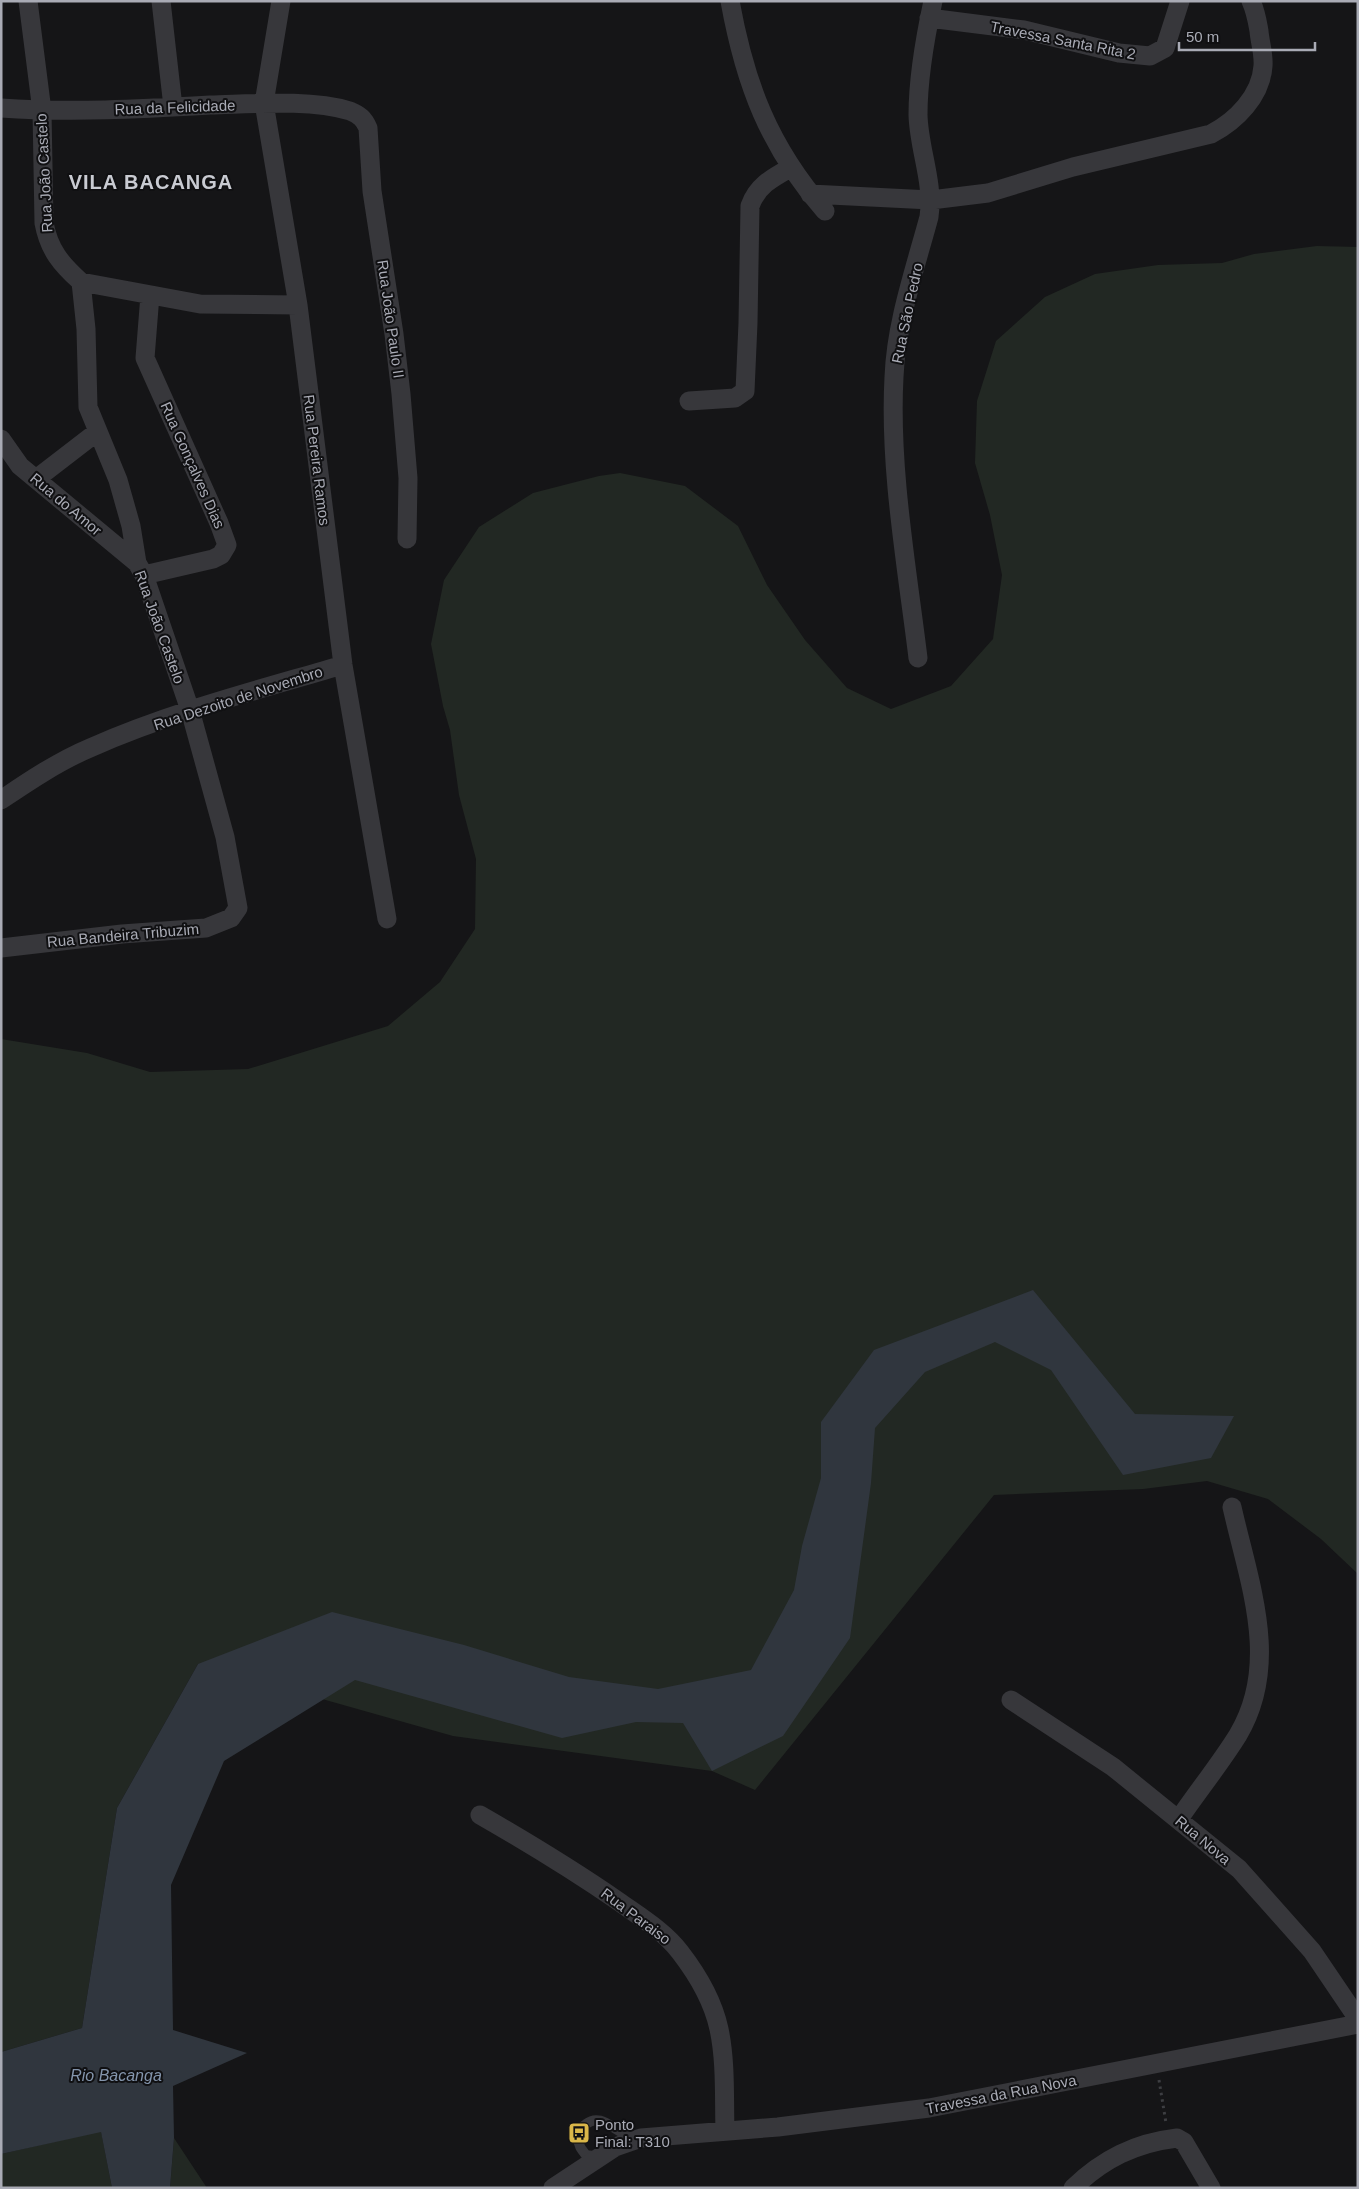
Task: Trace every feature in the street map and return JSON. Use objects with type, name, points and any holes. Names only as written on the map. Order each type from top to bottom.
[{"type":"street","name":"Rua João Castelo","points":[[28,1],[42,111],[44,223],[47,239],[58,260],[81,282],[86,329],[88,407],[118,480],[131,526],[140,569],[190,710],[225,837],[238,908]]},
{"type":"street","points":[[161,1],[173,107]]},
{"type":"street","name":"Rua Pereira Ramos","points":[[281,1],[264,103],[298,305],[342,665],[387,918]]},
{"type":"street","points":[[730,1],[743,63],[753,94],[790,168],[825,210]]},
{"type":"street","name":"Travessa Santa Rita 2","points":[[931,10],[1119,53],[1150,56],[1165,48],[1180,1]]},
{"type":"street","points":[[810,194],[931,200],[988,193],[1073,167],[1211,134],[1228,126],[1258,88],[1263,67],[1257,14],[1251,1]]},
{"type":"street","name":"Rua São Pedro","points":[[918,658],[899,498],[894,424],[894,376],[900,331],[929,218],[931,200],[918,116],[931,10]]},
{"type":"street","name":"Rua da Felicidade","points":[[1,108],[42,111],[264,103],[321,106],[349,111]]},
{"type":"street","name":"Rua João Paulo II","points":[[349,111],[360,115],[368,128],[372,191],[394,334],[401,394],[408,478],[407,539]]},
{"type":"street","points":[[689,401],[735,398],[745,391],[750,206],[753,196],[763,184],[790,168]]},
{"type":"street","points":[[81,282],[200,304],[298,305]]},
{"type":"street","name":"Rua Gonçalves Dias","points":[[140,569],[213,559],[221,556],[227,545],[219,523],[145,358],[150,296]]},
{"type":"street","points":[[36,479],[97,432]]},
{"type":"street","name":"Rua do Amor","points":[[1,439],[20,466],[140,569]]},
{"type":"street","name":"Rua Dezoito de Novembro","points":[[1,800],[33,779],[89,748],[190,710],[342,665]]},
{"type":"street","name":"Rua Bandeira Tribuzim","points":[[1,948],[122,934],[201,929],[224,923],[231,918],[238,908]]},
{"type":"street","points":[[1179,1819],[1238,1735],[1257,1690],[1261,1662],[1259,1626],[1232,1507]]},
{"type":"street","name":"Rua Nova","points":[[1011,1700],[1113,1767],[1239,1869],[1312,1951],[1358,2019]]},
{"type":"street","name":"Rua Paraiso","points":[[480,1815],[553,1857],[598,1887],[648,1922],[679,1950],[699,1980],[712,2006],[719,2030],[723,2066],[725,2131]]},
{"type":"street","name":"Travessa da Rua Nova","points":[[553,2188],[622,2144],[641,2138],[778,2127],[929,2108],[1157,2065],[1358,2024]]},
{"type":"street","points":[[1073,2188],[1089,2173],[1117,2154],[1177,2138],[1184,2142],[1211,2188]]},
{"type":"lane","name":"Travessa da Rua Nova","points":[[601,2157],[586,2155],[578,2141],[578,2133],[589,2121],[602,2120],[621,2134],[641,2138]]},
{"type":"path","points":[[1157,2065],[1169,2139]]},
{"type":"shaded area","points":[[1317,246],[1358,247],[1358,1574],[1321,1539],[1268,1499],[1207,1481],[1143,1489],[994,1495],[755,1790],[712,1771],[453,1736],[198,1664],[117,1808],[82,2028],[1,2052],[1,1039],[87,1053],[150,1072],[248,1069],[388,1026],[440,982],[475,929],[476,859],[459,795],[450,730],[443,706],[431,644],[444,580],[479,527],[533,493],[599,476],[620,473],[685,486],[738,526],[767,585],[805,640],[847,688],[891,709],[951,686],[993,639],[1002,575],[990,515],[975,463],[977,401],[996,341],[1045,297],[1095,274],[1158,265],[1222,263],[1254,254]]},
{"type":"shaded area","points":[[101,2131],[112,2188],[1,2188],[1,2154]]},
{"type":"shaded area","points":[[174,2138],[207,2188],[170,2188]]},
{"type":"water","name":"Rio Bacanga","points":[[1033,1290],[1135,1414],[1234,1416],[1211,1458],[1123,1475],[1051,1370],[995,1342],[925,1372],[875,1428],[871,1483],[850,1638],[783,1736],[712,1771],[683,1723],[636,1722],[562,1738],[355,1680],[224,1761],[171,1885],[173,2030],[247,2053],[173,2086],[174,2138],[170,2188],[112,2188],[101,2132],[1,2154],[1,2052],[82,2028],[117,1808],[198,1664],[332,1612],[464,1645],[569,1677],[658,1689],[751,1670],[794,1590],[802,1546],[821,1478],[821,1422],[874,1350]]},
{"type":"place","name":"Ponto Final: T310","points":[[579,2133]]},
{"type":"district","name":"VILA BACANGA","points":[[151,182]]}]
